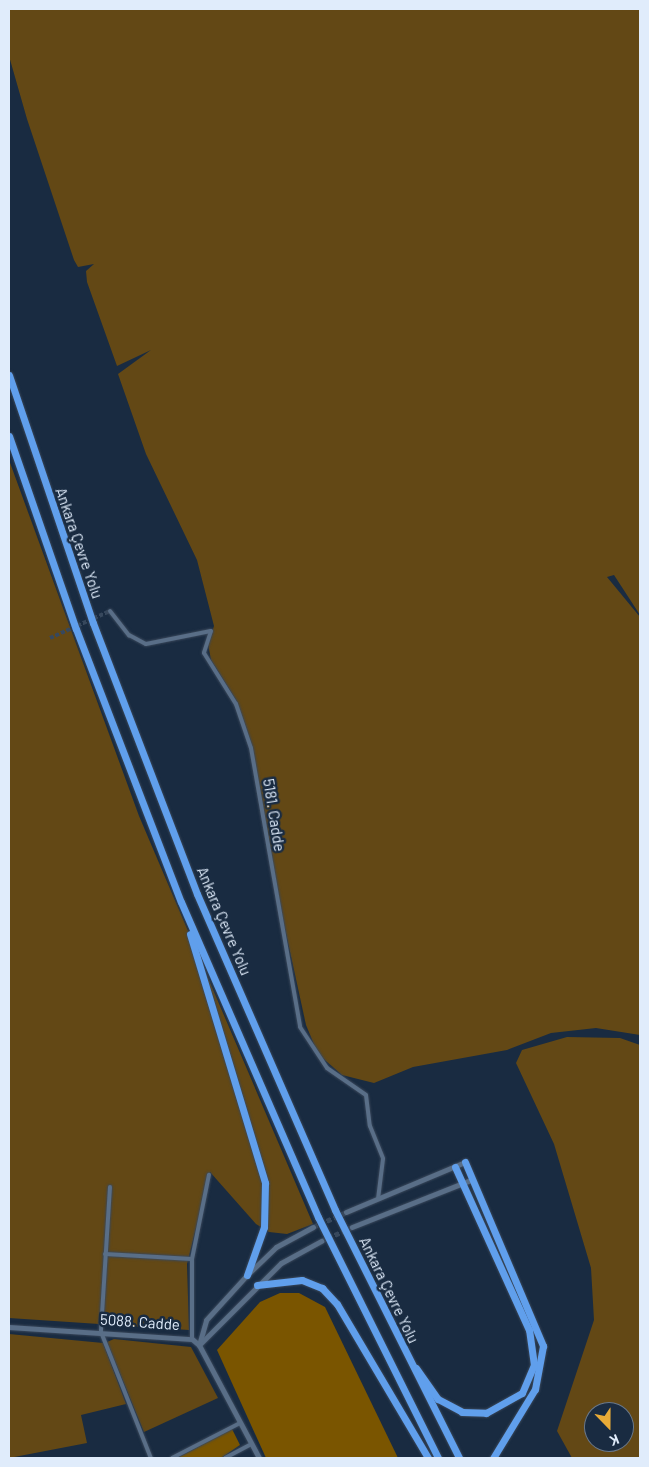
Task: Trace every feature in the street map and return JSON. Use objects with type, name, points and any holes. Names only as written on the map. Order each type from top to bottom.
[{"type":"highway","name":"Ankara Çevre Yolu","points":[[9,375],[96,631],[197,894],[306,1147],[393,1331],[459,1458]]},
{"type":"highway","name":"Ankara Çevre Yolu","points":[[9,436],[76,629],[180,902],[318,1218],[438,1458]]},
{"type":"highway","points":[[180,902],[265,1183],[264,1228],[247,1275]]},
{"type":"highway","points":[[465,1162],[543,1346],[535,1389],[493,1458]]},
{"type":"highway","points":[[393,1331],[428,1387],[462,1412],[498,1409],[522,1393],[529,1380],[535,1349],[529,1330],[455,1167]]},
{"type":"highway","points":[[257,1285],[302,1280],[322,1288],[337,1304],[428,1458]]},
{"type":"street","name":"5181. Cadde","points":[[110,611],[129,635],[146,644],[210,631],[204,653],[236,704],[251,748],[300,1027],[327,1068],[363,1091],[368,1100],[370,1126],[383,1159],[378,1199]]},
{"type":"street","points":[[346,1212],[465,1162]]},
{"type":"street","points":[[192,1339],[192,1259],[209,1175]]},
{"type":"street","points":[[352,1227],[473,1179]]},
{"type":"street","points":[[110,1187],[104,1254],[101,1332],[151,1458]]},
{"type":"street","points":[[199,1345],[206,1320],[247,1275],[276,1247],[313,1227]]},
{"type":"street","points":[[199,1345],[281,1263],[322,1241]]},
{"type":"street","points":[[104,1254],[192,1259]]},
{"type":"street","name":"5088. Cadde","points":[[9,1327],[192,1339],[199,1345],[260,1458]]},
{"type":"street","points":[[172,1458],[240,1423]]},
{"type":"street","points":[[225,1458],[251,1444]]},
{"type":"shaded area","points":[[9,9],[640,9],[640,615],[614,575],[607,577],[640,617],[640,1035],[596,1028],[551,1033],[507,1050],[413,1067],[374,1083],[342,1075],[318,1054],[306,1025],[284,924],[250,739],[236,700],[211,660],[208,644],[214,626],[197,560],[146,454],[118,374],[151,350],[117,366],[87,282],[86,271],[94,264],[78,267],[74,260],[27,119],[9,56]]},
{"type":"shaded area","points":[[9,460],[139,816],[313,1224],[287,1234],[269,1232],[256,1224],[210,1172],[187,1264],[189,1330],[9,1318]]},
{"type":"shaded area","points":[[567,1037],[620,1038],[640,1045],[640,1458],[572,1458],[557,1431],[594,1320],[591,1268],[554,1144],[516,1063],[522,1050]]},
{"type":"shaded area","points":[[280,1293],[299,1293],[325,1307],[398,1458],[266,1458],[217,1350],[260,1302]]},
{"type":"shaded area","points":[[9,1334],[103,1343],[126,1404],[81,1415],[87,1443],[9,1458]]},
{"type":"shaded area","points":[[114,1339],[191,1347],[218,1398],[144,1432],[107,1342]]},
{"type":"shaded area","points":[[232,1429],[240,1445],[221,1458],[177,1458]]},
{"type":"tunnel","points":[[50,638],[110,611]]},
{"type":"tunnel","points":[[313,1227],[346,1212]]},
{"type":"tunnel","points":[[321,1241],[352,1227]]}]
